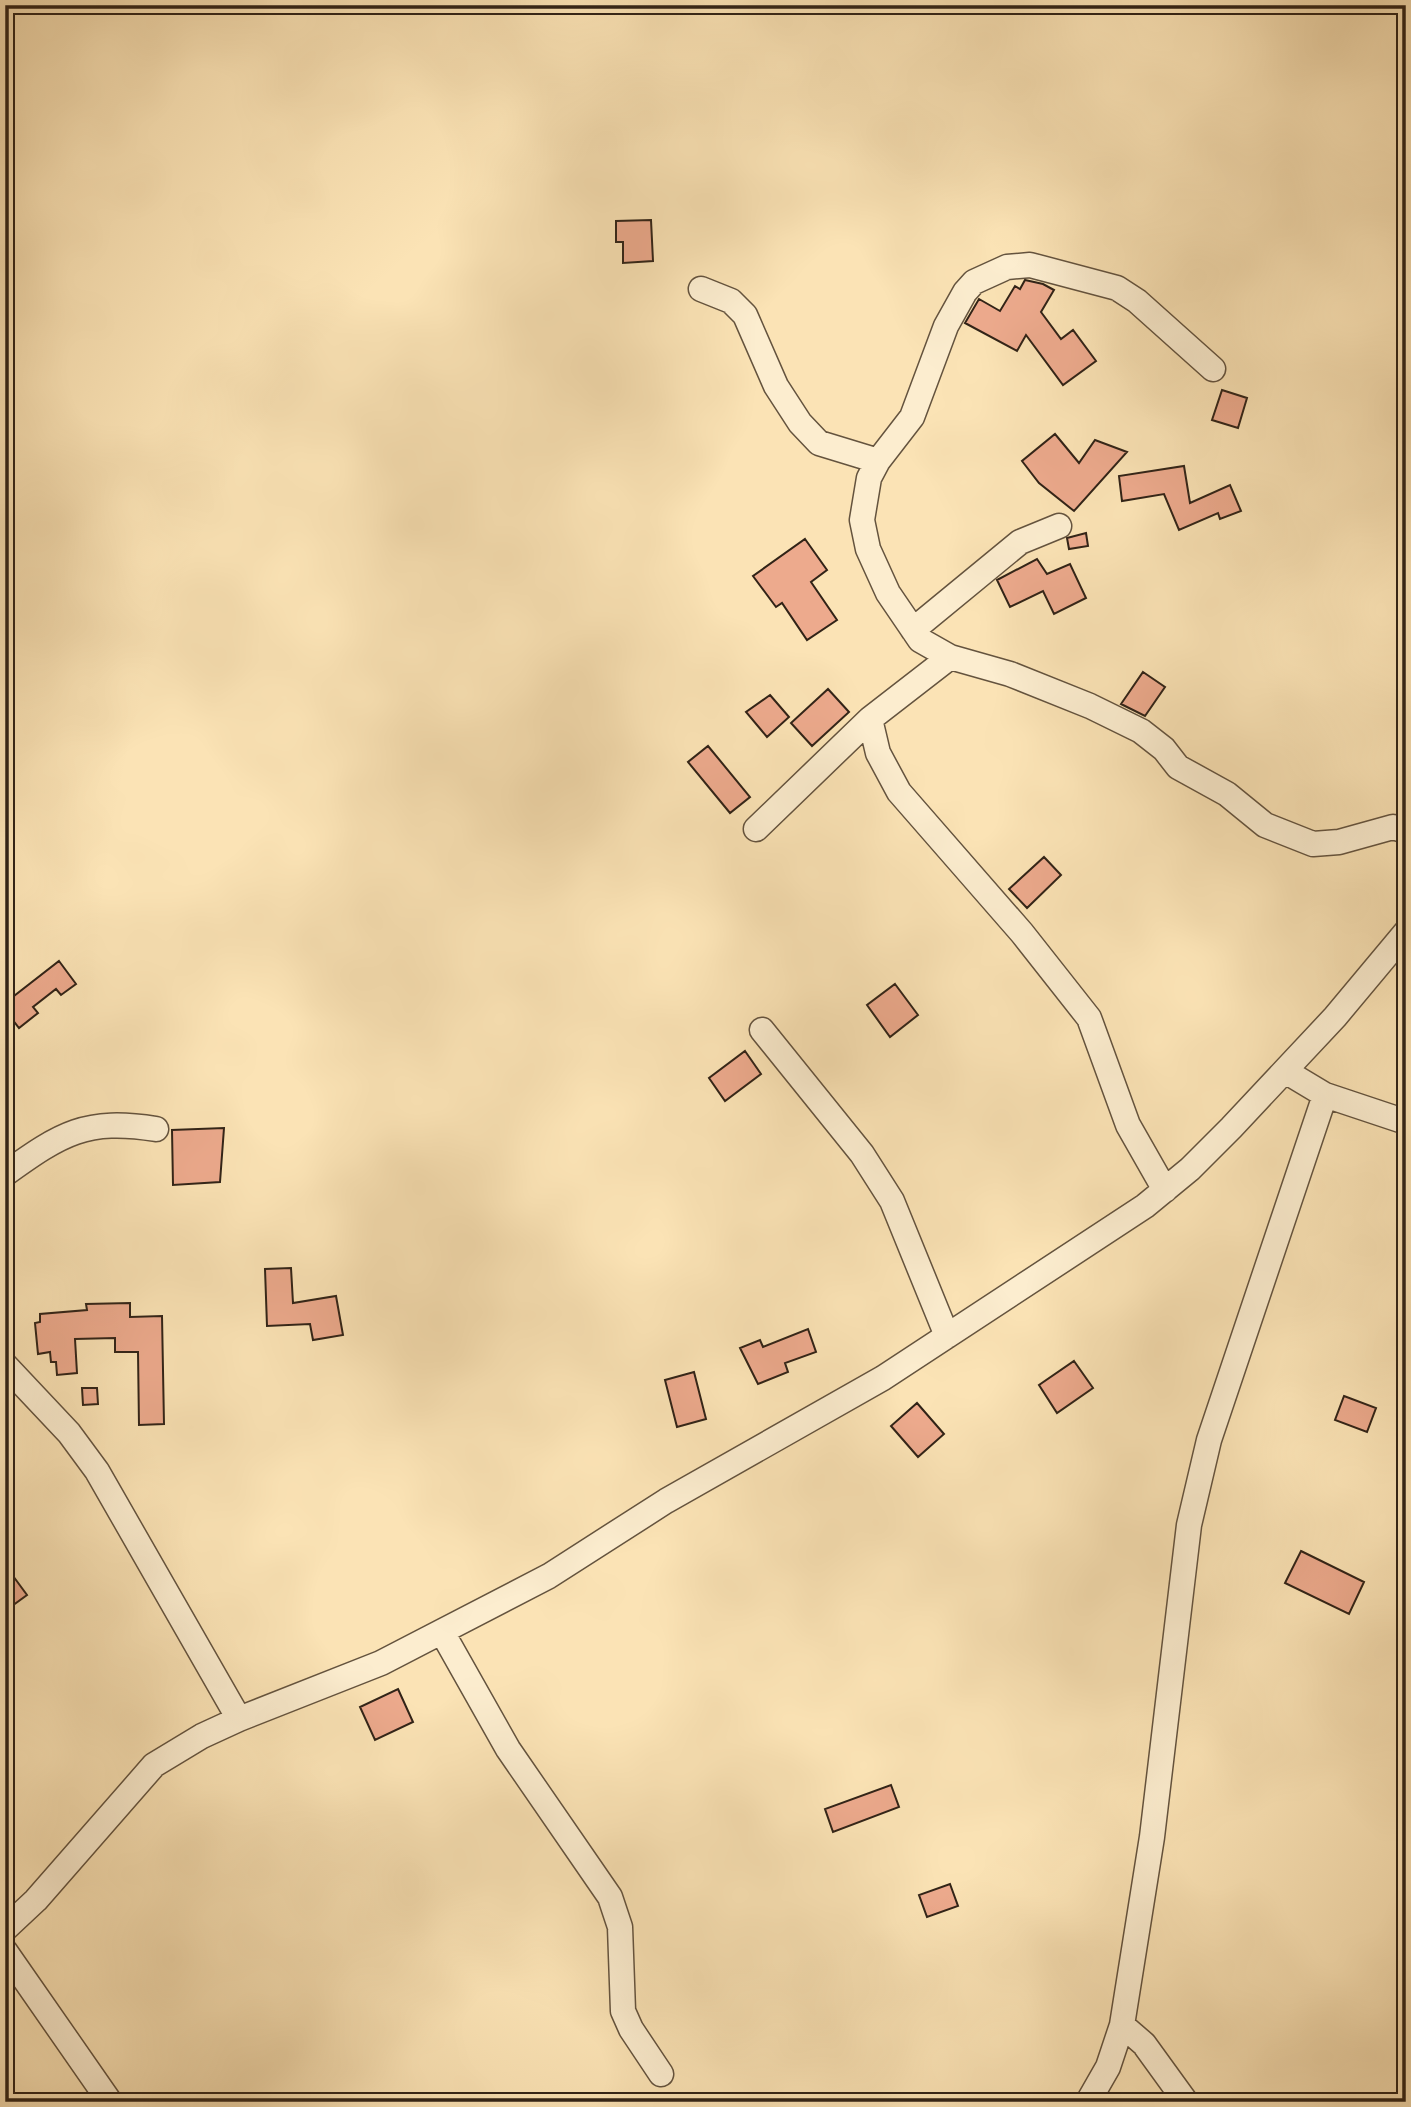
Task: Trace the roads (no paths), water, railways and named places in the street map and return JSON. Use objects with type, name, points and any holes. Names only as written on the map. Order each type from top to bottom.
[{"type":"street","points":[[1213,369],[1137,301],[1117,288],[1030,265],[1007,267],[974,282],[965,292],[946,326],[912,417],[878,461],[869,478],[862,520],[868,549],[888,593],[920,640],[950,657],[1010,674],[1090,706],[1141,731],[1164,749],[1178,767],[1227,794],[1265,825],[1313,844],[1339,842],[1374,830],[1393,827],[1406,831]]},
{"type":"street","points":[[701,289],[731,301],[745,315],[776,386],[800,424],[818,443],[878,461]]},
{"type":"street","points":[[913,630],[1020,542],[1059,526]]},
{"type":"street","points":[[755,829],[870,719],[950,657]]},
{"type":"street","points":[[870,719],[878,753],[899,792],[1022,933],[1089,1018],[1128,1125],[1165,1190]]},
{"type":"street","points":[[7,1926],[45,1890],[155,1765],[202,1736],[381,1663],[550,1576],[666,1501],[883,1378],[1165,1190],[1190,1169],[1284,1071],[1406,932]]},
{"type":"street","points":[[762,1030],[862,1154],[892,1201],[947,1336]]},
{"type":"street","points":[[1284,1071],[1325,1095],[1406,1122]]},
{"type":"street","points":[[1088,2102],[1108,2067],[1122,2025],[1152,1837],[1189,1525],[1209,1440],[1325,1095]]},
{"type":"street","points":[[5,1174],[69,1134],[94,1125],[119,1123],[156,1129]]},
{"type":"street","points":[[5,1365],[69,1433],[97,1471],[239,1720]]},
{"type":"street","points":[[442,1632],[508,1749],[610,1897],[620,1927],[623,2011],[631,2029],[660,2074]]},
{"type":"street","points":[[5,1951],[110,2102]]},
{"type":"street","points":[[1122,2025],[1144,2044],[1186,2102]]}]
